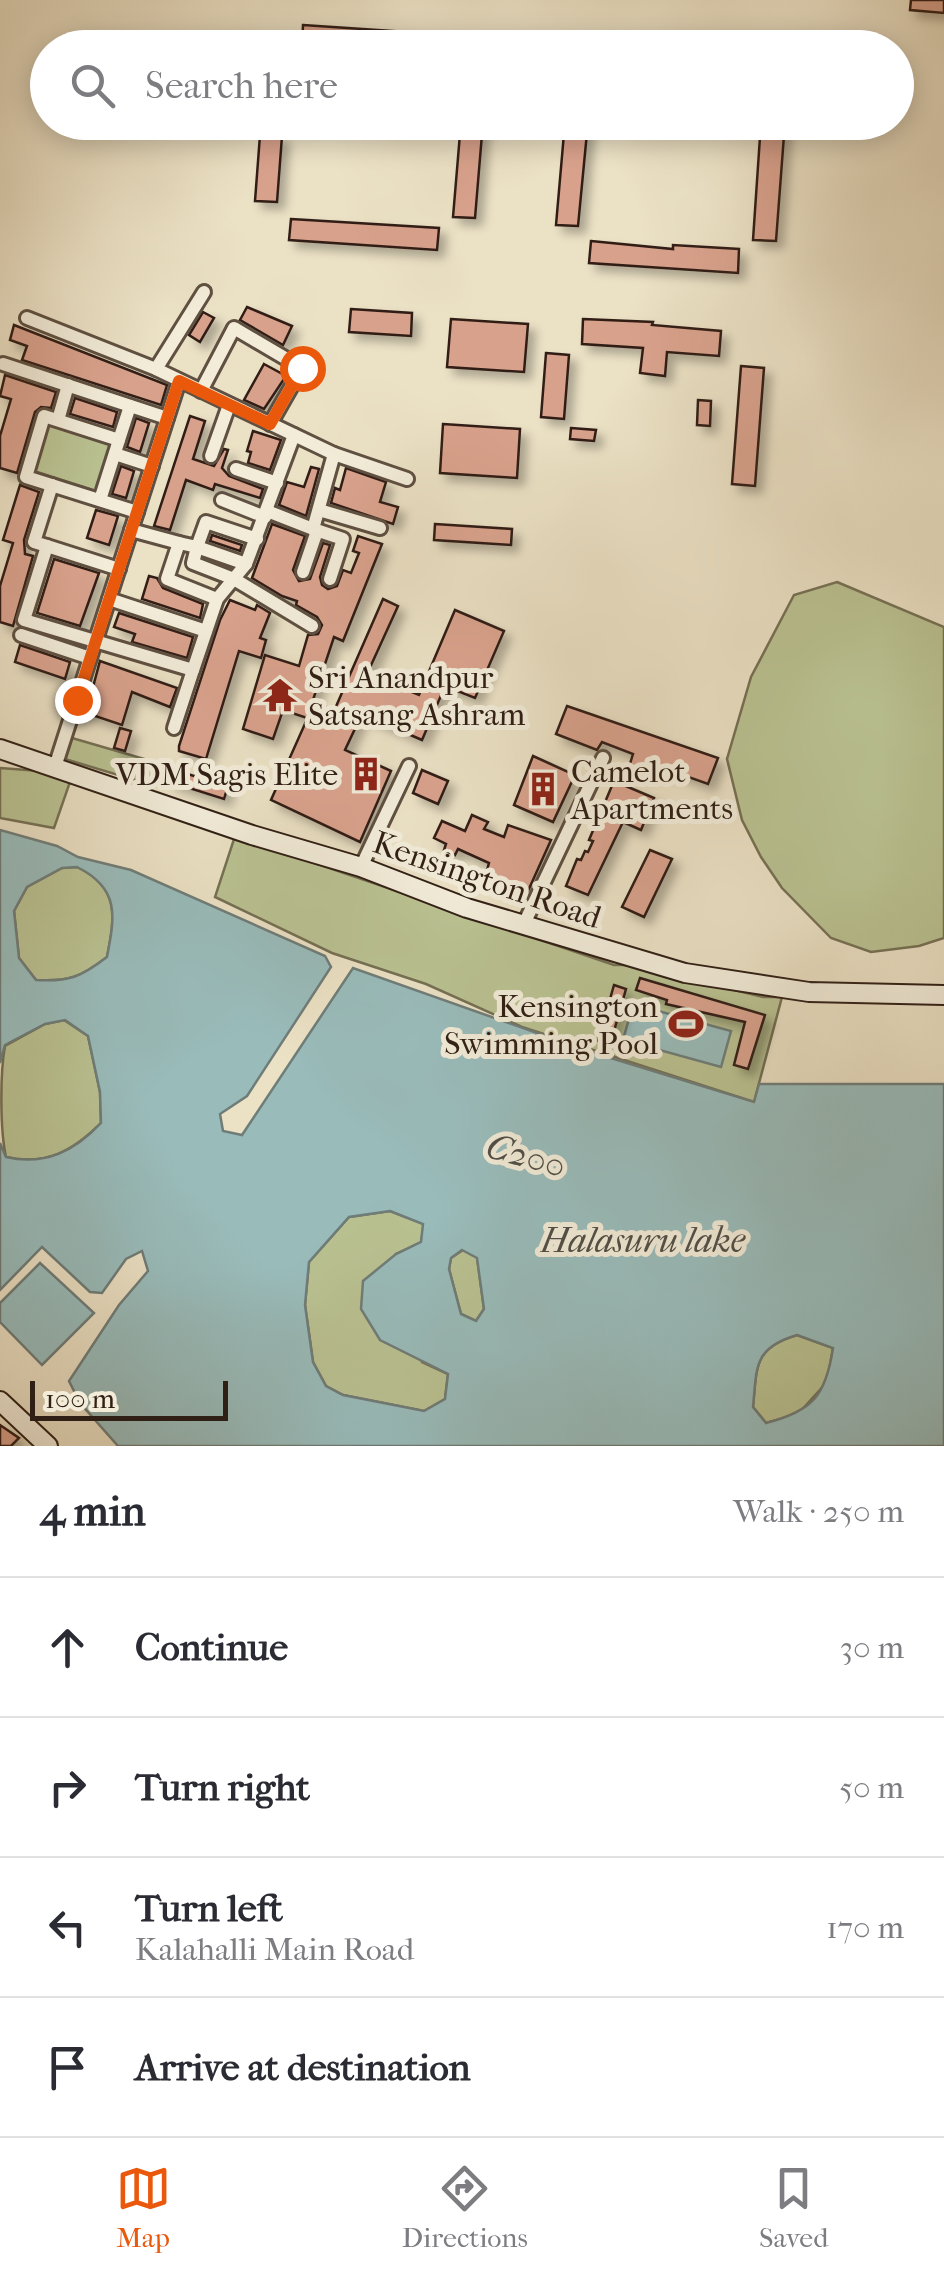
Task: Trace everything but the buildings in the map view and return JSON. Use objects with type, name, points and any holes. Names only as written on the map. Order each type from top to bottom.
[{"type":"main road","name":"Kensington Road","points":[[0,749],[602,951],[701,976],[809,992],[944,995]]},
{"type":"main road","name":"Kensington Road","points":[[0,760],[24,758]]},
{"type":"main road","points":[[4,1409],[48,1446]]},
{"type":"street","points":[[156,369],[204,292]]},
{"type":"street","points":[[27,318],[156,369],[334,454],[407,479]]},
{"type":"street","points":[[201,392],[234,328],[302,368],[270,424]]},
{"type":"street","points":[[3,364],[167,418]]},
{"type":"street","points":[[56,767],[179,381]]},
{"type":"street","points":[[58,420],[68,386]]},
{"type":"street","points":[[211,456],[230,405]]},
{"type":"street","points":[[100,500],[130,406]]},
{"type":"street","points":[[119,440],[44,416],[26,477],[137,512]]},
{"type":"street","points":[[174,728],[217,599],[246,564],[294,435]]},
{"type":"street","points":[[114,454],[152,466]]},
{"type":"street","points":[[303,572],[334,454]]},
{"type":"street","points":[[236,470],[277,483]]},
{"type":"street","points":[[52,485],[34,542],[119,569]]},
{"type":"street","points":[[222,500],[343,539],[330,580]]},
{"type":"street","points":[[319,510],[380,528]]},
{"type":"street","points":[[256,539],[206,522],[192,564],[234,579],[312,626]]},
{"type":"street","points":[[131,530],[246,564]]},
{"type":"street","points":[[179,542],[166,579],[217,599]]},
{"type":"street","points":[[47,546],[24,620],[192,670]]},
{"type":"street","points":[[109,599],[206,631]]},
{"type":"street","points":[[21,635],[90,658]]},
{"type":"street","points":[[523,926],[603,758]]},
{"type":"street","points":[[361,867],[409,766]]},
{"type":"green space","points":[[49,423],[112,443],[96,491],[34,471]]},
{"type":"green space","points":[[837,582],[944,627],[944,938],[919,946],[871,952],[831,938],[782,888],[761,857],[742,820],[727,759],[751,677],[794,595]]},
{"type":"green space","points":[[72,738],[165,765],[158,787],[65,759]]},
{"type":"green space","points":[[0,768],[54,772],[71,779],[54,828],[0,818]]},
{"type":"green space","points":[[235,836],[614,965],[631,965],[763,997],[782,997],[754,1102],[522,1027],[426,984],[332,953],[215,897]]},
{"type":"green space","points":[[77,867],[101,884],[111,904],[107,957],[74,977],[36,980],[19,958],[14,911],[27,887],[62,868]]},
{"type":"green space","points":[[64,1020],[88,1036],[100,1092],[101,1123],[58,1154],[34,1159],[6,1157],[1,1102],[5,1046],[45,1024]]},
{"type":"green space","points":[[390,1211],[424,1224],[421,1243],[396,1254],[422,1362],[448,1374],[445,1399],[424,1411],[343,1395],[326,1386],[313,1362],[305,1305],[309,1262],[349,1217]]},
{"type":"green space","points":[[463,1250],[477,1257],[484,1309],[476,1321],[461,1314],[449,1269],[451,1258]]},
{"type":"green space","points":[[797,1335],[833,1348],[827,1382],[798,1414],[766,1423],[753,1407],[760,1361],[772,1346]]},
{"type":"water","name":"Halasuru lake","points":[[0,830],[57,846],[78,857],[131,870],[325,956],[331,967],[247,1096],[220,1114],[223,1131],[242,1135],[353,968],[588,1051],[754,1102],[759,1084],[944,1084],[944,1446],[118,1446],[80,1403],[69,1381],[119,1305],[148,1271],[142,1251],[126,1259],[102,1293],[90,1292],[42,1247],[0,1290],[0,1143],[6,1157],[46,1158],[81,1141],[101,1123],[100,1092],[88,1036],[65,1020],[45,1024],[5,1045],[0,1063]],"holes":[[[77,867],[91,875],[107,894],[112,916],[107,957],[74,977],[36,980],[19,958],[14,911],[27,887],[62,868]],[[390,1211],[423,1224],[421,1242],[396,1254],[363,1281],[361,1309],[380,1340],[448,1374],[445,1399],[424,1411],[343,1395],[326,1386],[313,1362],[305,1305],[309,1262],[349,1217]],[[462,1250],[477,1258],[484,1309],[476,1321],[461,1314],[449,1269],[451,1258]],[[797,1335],[833,1348],[830,1364],[814,1399],[795,1413],[766,1423],[753,1407],[757,1370],[765,1353]]]},
{"type":"water","points":[[633,1004],[731,1031],[721,1067],[623,1040]]},
{"type":"water","points":[[40,1263],[94,1313],[42,1365],[0,1322],[0,1303]]},
{"type":"place","name":"Sri Anandpur Satsang Ashram","points":[[280,695]]},
{"type":"place","name":"VDM Sagis Elite","points":[[366,774]]},
{"type":"place","name":"Camelot Apartments","points":[[543,789]]},
{"type":"place","name":"Kensington Swimming Pool","points":[[686,1024]]},
{"type":"route","points":[[77,700],[179,381],[270,424],[302,368]]},
{"type":"water label","name":"C200","points":[[526,1156]]}]
